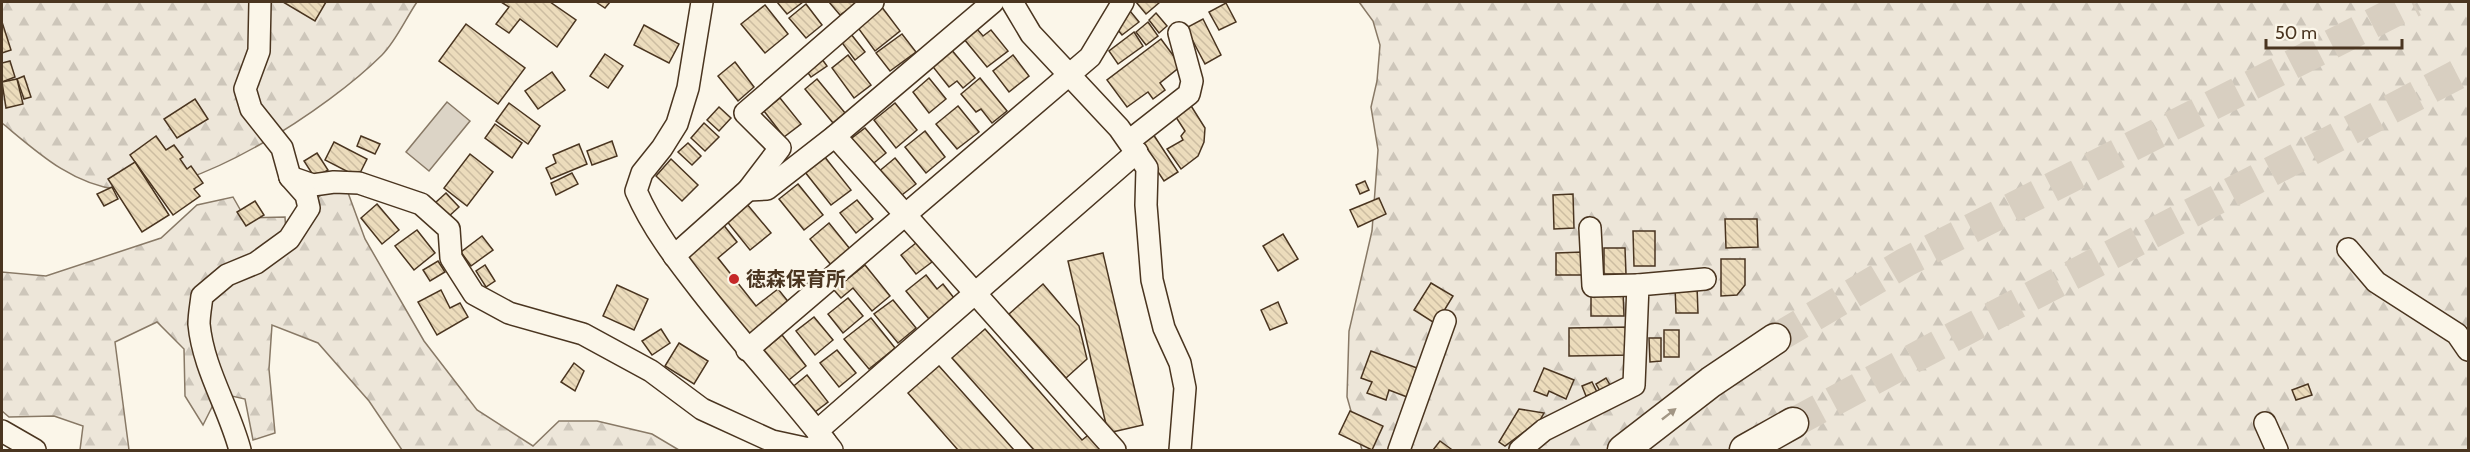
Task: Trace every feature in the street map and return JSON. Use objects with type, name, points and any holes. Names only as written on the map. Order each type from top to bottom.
[{"type":"highway","points":[[1623,450],[1711,382],[1775,339]]},
{"type":"highway","points":[[1745,450],[1793,423]]},
{"type":"street","points":[[240,450],[235,430],[206,356],[199,323],[202,296],[227,276],[256,263],[289,239],[309,208],[306,195],[290,177],[282,148],[251,109],[245,88],[259,51],[260,2]]},
{"type":"street","points":[[702,2],[688,88],[677,124],[642,173],[636,191],[645,212],[674,256],[747,350],[825,441]]},
{"type":"street","points":[[674,256],[748,190],[780,148],[744,113],[873,2]]},
{"type":"street","points":[[748,190],[767,189],[835,136],[993,2]]},
{"type":"street","points":[[1012,2],[1031,34],[1133,146],[1147,168],[1146,205],[1152,280],[1164,328],[1179,363],[1185,388],[1180,450]]},
{"type":"street","points":[[747,350],[1090,57],[1123,2]]},
{"type":"street","points":[[290,177],[313,186],[334,182],[359,183],[421,204],[449,229],[451,258],[474,294],[509,313],[583,334],[651,370],[702,409],[772,441],[809,449],[825,441],[974,293],[1189,94],[1192,81],[1179,33]]},
{"type":"street","points":[[835,136],[1115,450]]},
{"type":"street","points":[[1590,228],[1593,286],[1706,279]]},
{"type":"street","points":[[2348,249],[2376,282],[2457,334],[2469,350]]},
{"type":"street","points":[[1520,450],[1544,430],[1634,385],[1638,285]]},
{"type":"street","points":[[1399,450],[1445,321]]},
{"type":"street","points":[[2265,423],[2277,450]]},
{"type":"street","points":[[2,431],[35,450]]},
{"type":"green space","points":[[2,2],[417,2],[382,55],[330,99],[296,123],[221,165],[184,180],[150,189],[119,190],[102,187],[70,174],[2,123]]},
{"type":"green space","points":[[1359,2],[2468,2],[2468,450],[1362,450],[1347,397],[1349,331],[1372,231],[1378,150],[1371,107],[1377,81],[1380,45],[1373,21]]},
{"type":"green space","points":[[326,189],[347,190],[365,239],[424,341],[477,410],[533,446],[559,421],[597,421],[652,434],[679,450],[402,450],[369,401],[318,343],[272,325],[269,369],[275,433],[253,440],[245,399],[219,393],[203,425],[185,396],[184,349],[157,322],[115,342],[129,450],[80,450],[83,426],[54,416],[9,417],[2,411],[2,272],[46,276],[161,238],[197,205],[233,197],[245,218],[285,217],[286,234]]},
{"type":"shaded area","points":[[447,102],[470,121],[429,171],[406,152]]},
{"type":"building","points":[[283,2],[326,2],[315,21]]},
{"type":"building","points":[[501,2],[550,2],[576,20],[557,47],[520,19],[509,33],[496,24],[509,7]]},
{"type":"building","points":[[596,2],[610,2],[605,8]]},
{"type":"building","points":[[777,2],[803,2],[787,14]]},
{"type":"building","points":[[829,2],[859,2],[840,15]]},
{"type":"building","points":[[1136,2],[1160,2],[1146,14]]},
{"type":"building","points":[[1226,3],[1236,22],[1219,30],[1209,12]]},
{"type":"building","points":[[806,4],[822,25],[806,38],[789,18]]},
{"type":"building","points":[[765,5],[788,34],[765,53],[741,24]]},
{"type":"building","points":[[881,6],[900,31],[875,51],[856,25]]},
{"type":"building","points":[[1130,11],[1139,22],[1122,35],[1113,24]]},
{"type":"building","points":[[1156,13],[1167,26],[1159,33],[1149,20]]},
{"type":"building","points":[[1203,19],[1221,55],[1205,64],[1186,28]]},
{"type":"building","points":[[2,22],[11,50],[2,53]]},
{"type":"building","points":[[1148,22],[1158,36],[1146,45],[1136,32]]},
{"type":"building","points":[[466,24],[525,68],[498,104],[439,61]]},
{"type":"building","points":[[644,25],[679,44],[669,63],[634,45]]},
{"type":"building","points":[[847,29],[865,52],[855,60],[837,36]]},
{"type":"building","points":[[977,29],[983,36],[991,30],[1008,51],[987,67],[964,39]]},
{"type":"building","points":[[1134,32],[1143,46],[1118,64],[1109,51]]},
{"type":"building","points":[[902,34],[916,52],[890,71],[876,53]]},
{"type":"building","points":[[1161,39],[1181,66],[1160,83],[1165,90],[1153,99],[1148,92],[1127,107],[1107,80]]},
{"type":"building","points":[[950,48],[975,78],[963,88],[957,81],[949,87],[930,63]]},
{"type":"building","points":[[605,54],[623,66],[608,88],[590,76]]},
{"type":"building","points":[[819,55],[827,66],[811,77],[803,66]]},
{"type":"building","points":[[848,55],[871,85],[854,98],[832,68]]},
{"type":"building","points":[[1013,55],[1029,76],[1009,92],[993,71]]},
{"type":"building","points":[[10,61],[15,77],[2,82],[2,63]]},
{"type":"building","points":[[735,62],[754,87],[738,101],[718,76]]},
{"type":"building","points":[[552,72],[565,90],[538,109],[525,91]]},
{"type":"building","points":[[24,76],[31,97],[24,99],[17,79]]},
{"type":"building","points":[[929,78],[946,99],[929,113],[913,92]]},
{"type":"building","points":[[980,78],[1007,111],[992,123],[981,109],[976,112],[961,94]]},
{"type":"building","points":[[17,79],[23,104],[6,108],[2,82]]},
{"type":"building","points":[[817,79],[845,113],[833,123],[805,89]]},
{"type":"building","points":[[780,98],[801,124],[784,137],[764,111]]},
{"type":"building","points":[[195,99],[208,119],[177,138],[164,119]]},
{"type":"building","points":[[1188,101],[1205,128],[1204,142],[1198,156],[1181,169],[1167,149],[1183,140],[1181,136],[1185,131],[1172,111]]},
{"type":"building","points":[[509,103],[540,126],[528,144],[496,121]]},
{"type":"building","points":[[895,103],[917,130],[896,148],[874,120]]},
{"type":"building","points":[[958,106],[979,132],[957,149],[936,124]]},
{"type":"building","points":[[719,107],[731,118],[719,131],[707,120]]},
{"type":"building","points":[[704,123],[719,137],[705,151],[691,138]]},
{"type":"building","points":[[495,124],[522,143],[512,158],[485,138]]},
{"type":"building","points":[[865,128],[886,153],[869,167],[848,141]]},
{"type":"building","points":[[925,131],[945,157],[926,173],[905,147]]},
{"type":"building","points":[[1153,134],[1178,172],[1164,181],[1139,143]]},
{"type":"building","points":[[156,136],[166,150],[174,145],[183,157],[180,159],[187,169],[191,166],[203,183],[194,189],[200,196],[173,215],[130,155]]},
{"type":"building","points":[[361,136],[380,144],[375,154],[357,146]]},
{"type":"building","points":[[612,141],[617,156],[592,165],[587,151]]},
{"type":"building","points":[[334,142],[367,159],[358,177],[325,160]]},
{"type":"building","points":[[688,143],[701,156],[692,165],[678,152]]},
{"type":"building","points":[[579,144],[587,164],[551,179],[546,168],[556,163],[553,155]]},
{"type":"building","points":[[317,153],[328,170],[315,178],[304,161]]},
{"type":"building","points":[[470,154],[493,172],[467,206],[444,188]]},
{"type":"building","points":[[824,156],[851,190],[831,205],[805,172]]},
{"type":"building","points":[[895,158],[916,184],[898,198],[877,173]]},
{"type":"building","points":[[671,159],[698,185],[682,201],[656,176]]},
{"type":"building","points":[[135,162],[169,215],[142,232],[108,179]]},
{"type":"building","points":[[572,173],[578,184],[556,195],[551,183]]},
{"type":"building","points":[[1365,181],[1369,190],[1360,194],[1356,185]]},
{"type":"building","points":[[798,184],[823,215],[804,230],[779,199]]},
{"type":"building","points":[[112,187],[118,199],[104,206],[97,194]]},
{"type":"building","points":[[446,193],[459,207],[448,217],[435,203]]},
{"type":"building","points":[[1573,194],[1574,228],[1554,229],[1553,195]]},
{"type":"building","points":[[1379,198],[1386,214],[1358,227],[1350,210]]},
{"type":"building","points":[[857,200],[873,219],[856,233],[840,213]]},
{"type":"building","points":[[255,201],[264,215],[246,226],[237,212]]},
{"type":"building","points":[[746,203],[771,233],[750,250],[725,219]]},
{"type":"building","points":[[377,204],[399,230],[382,244],[361,218]]},
{"type":"building","points":[[1725,219],[1757,219],[1758,247],[1726,248]]},
{"type":"building","points":[[722,223],[737,242],[718,258],[756,306],[778,289],[790,304],[748,338],[682,256]]},
{"type":"building","points":[[829,223],[850,249],[831,265],[810,239]]},
{"type":"building","points":[[417,230],[435,253],[414,270],[395,246]]},
{"type":"building","points":[[1633,231],[1655,231],[1655,266],[1634,266]]},
{"type":"building","points":[[1283,234],[1298,259],[1278,271],[1263,246]]},
{"type":"building","points":[[482,236],[493,250],[471,266],[461,252]]},
{"type":"building","points":[[916,243],[932,262],[916,274],[901,255]]},
{"type":"building","points":[[1604,248],[1625,248],[1626,274],[1604,274]]},
{"type":"building","points":[[1583,252],[1583,275],[1556,275],[1556,253]]},
{"type":"building","points":[[1103,253],[1143,425],[1108,433],[1068,261]]},
{"type":"building","points":[[1721,259],[1745,259],[1745,285],[1737,295],[1721,296]]},
{"type":"building","points":[[438,261],[445,272],[430,281],[423,270]]},
{"type":"building","points":[[485,265],[495,281],[486,287],[476,271]]},
{"type":"building","points":[[865,265],[890,296],[872,311],[853,288],[841,298],[834,290]]},
{"type":"building","points":[[926,275],[937,289],[943,284],[954,298],[929,319],[906,291]]},
{"type":"building","points":[[1431,283],[1453,296],[1436,324],[1414,310]]},
{"type":"building","points":[[1043,284],[1079,326],[1087,359],[1066,378],[1009,314]]},
{"type":"building","points":[[617,285],[648,299],[634,330],[603,316]]},
{"type":"building","points":[[1675,286],[1697,286],[1698,313],[1676,313]]},
{"type":"building","points":[[441,290],[450,308],[460,303],[468,317],[437,335],[418,302]]},
{"type":"building","points":[[1623,291],[1624,316],[1591,316],[1591,292]]},
{"type":"building","points":[[848,298],[863,316],[843,333],[828,314]]},
{"type":"building","points":[[893,300],[916,328],[898,343],[874,314]]},
{"type":"building","points":[[1278,302],[1287,323],[1270,330],[1261,310]]},
{"type":"building","points":[[814,317],[833,340],[815,355],[796,331]]},
{"type":"building","points":[[871,318],[895,348],[869,369],[844,339]]},
{"type":"building","points":[[1631,327],[1632,355],[1569,356],[1569,328]]},
{"type":"building","points":[[661,329],[670,343],[652,355],[642,341]]},
{"type":"building","points":[[985,329],[1082,440],[1091,433],[1107,450],[1034,450],[952,358]]},
{"type":"building","points":[[1664,330],[1679,330],[1679,357],[1664,357]]},
{"type":"building","points":[[782,335],[806,366],[784,384],[759,354]]},
{"type":"building","points":[[1649,338],[1661,338],[1661,361],[1650,362]]},
{"type":"building","points":[[679,343],[708,361],[694,384],[665,366]]},
{"type":"building","points":[[837,350],[856,373],[839,387],[820,363]]},
{"type":"building","points":[[1371,351],[1417,368],[1407,397],[1389,390],[1386,400],[1367,393],[1372,382],[1361,378]]},
{"type":"building","points":[[574,363],[584,371],[575,391],[561,382]]},
{"type":"building","points":[[939,366],[1014,450],[958,450],[908,393]]},
{"type":"building","points":[[1544,368],[1574,380],[1566,399],[1549,391],[1547,396],[1534,391]]},
{"type":"building","points":[[807,375],[828,402],[811,415],[790,389]]},
{"type":"building","points":[[1606,378],[1610,385],[1600,391],[1596,384]]},
{"type":"building","points":[[1592,382],[1597,392],[1586,396],[1582,386]]},
{"type":"building","points":[[2308,384],[2312,395],[2296,400],[2292,390]]},
{"type":"building","points":[[1519,409],[1544,413],[1540,420],[1505,446],[1499,442]]},
{"type":"building","points":[[1350,411],[1383,426],[1372,450],[1339,434]]},
{"type":"building","points":[[1440,441],[1451,449],[1433,450]]},
{"type":"tunnel","points":[[1775,339],[1906,262],[2414,2]]},
{"type":"tunnel","points":[[1793,423],[1955,336],[2468,69]]},
{"type":"place","name":"徳森保育所","points":[[734,279]]}]
